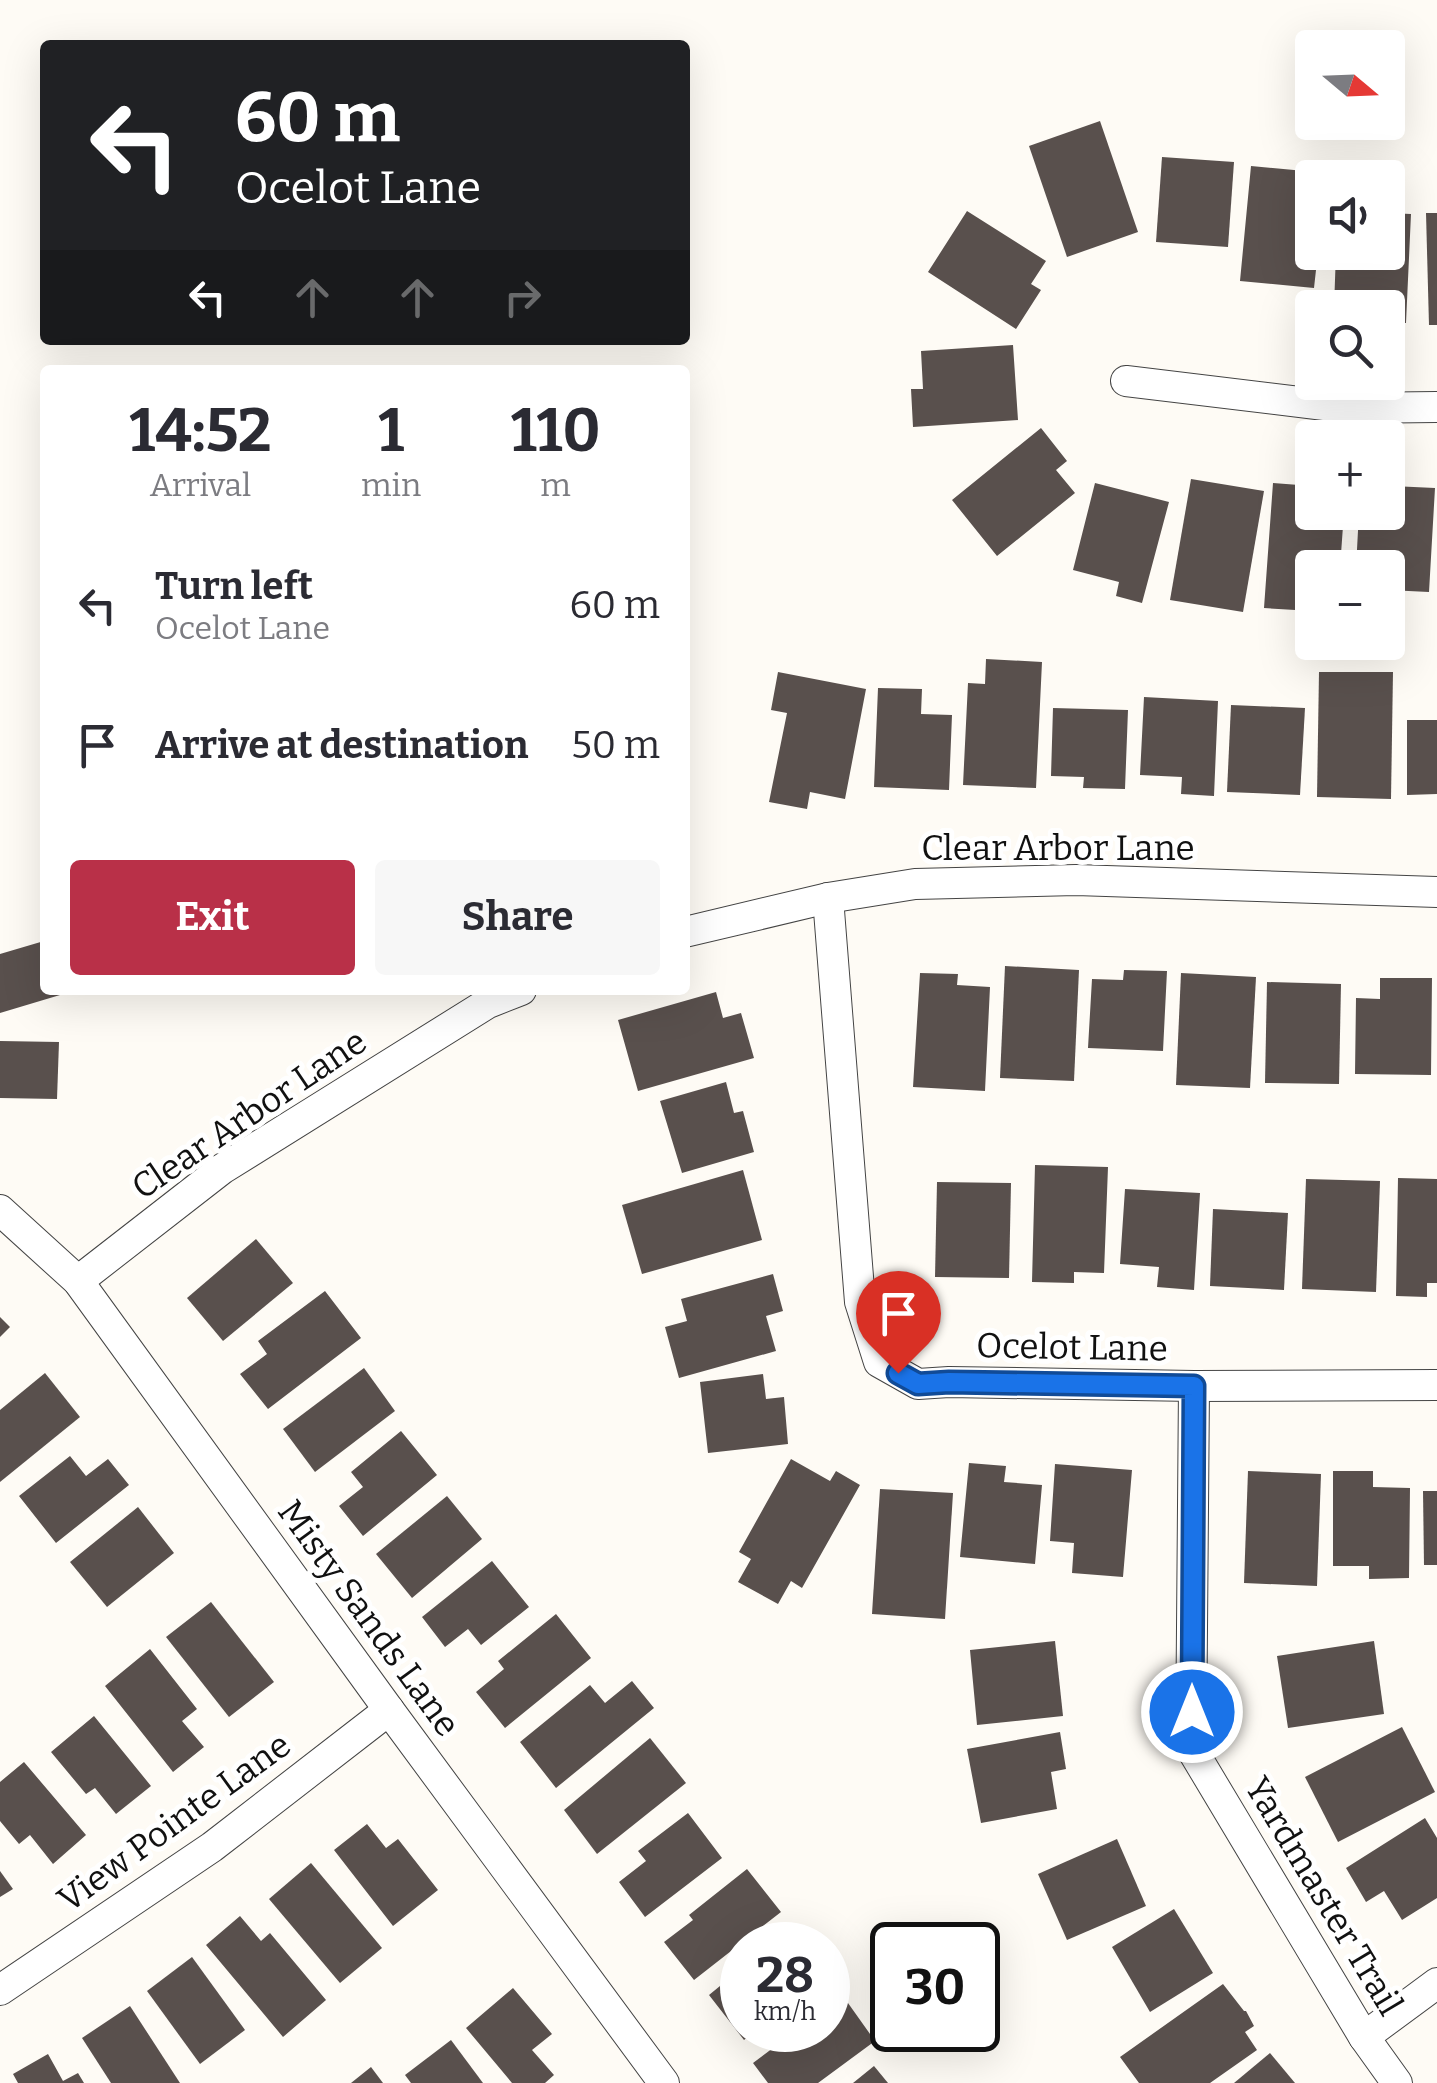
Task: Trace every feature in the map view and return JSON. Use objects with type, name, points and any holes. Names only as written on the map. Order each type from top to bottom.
[{"type":"street","points":[[1126,381],[1348,408],[1437,407]]},
{"type":"street","name":"Clear Arbor Lane","points":[[690,931],[828,898],[915,884],[1076,880],[1437,892]]},
{"type":"street","name":"Ocelot Lane","points":[[828,898],[860,1302],[879,1362],[918,1384],[1437,1385]]},
{"type":"street","name":"Clear Arbor Lane","points":[[78,1281],[222,1170],[488,1003],[508,995]]},
{"type":"street","name":"Misty Sands Lane","points":[[0,1210],[78,1281],[664,2083]]},
{"type":"street","name":"Yardmaster Trail","points":[[1194,1386],[1192,1748],[1364,2038],[1397,2083]]},
{"type":"street","name":"View Pointe Lane","points":[[0,1990],[212,1847],[388,1710]]},
{"type":"street","points":[[1364,2038],[1437,1983]]},
{"type":"building","points":[[1100,121],[1138,232],[1067,257],[1029,146]]},
{"type":"building","points":[[1162,157],[1234,162],[1228,247],[1156,242]]},
{"type":"building","points":[[1251,166],[1295,170],[1295,270],[1316,270],[1314,288],[1240,281]]},
{"type":"building","points":[[967,211],[1046,261],[1031,284],[1041,290],[1016,329],[928,272]]},
{"type":"building","points":[[1426,213],[1437,213],[1437,325],[1429,325]]},
{"type":"building","points":[[1405,214],[1411,214],[1406,323],[1405,290],[1335,290],[1335,270],[1405,270]]},
{"type":"building","points":[[1013,345],[1018,420],[913,427],[911,389],[923,389],[921,351]]},
{"type":"building","points":[[1041,428],[1067,461],[1056,470],[1075,493],[997,556],[952,500]]},
{"type":"building","points":[[1191,479],[1264,491],[1243,612],[1170,600]]},
{"type":"building","points":[[1095,483],[1169,502],[1142,603],[1116,596],[1119,582],[1073,570]]},
{"type":"building","points":[[1273,483],[1295,485],[1295,530],[1343,530],[1341,550],[1295,550],[1295,610],[1264,608]]},
{"type":"building","points":[[1405,487],[1435,488],[1429,592],[1405,591],[1405,550],[1357,550],[1358,530],[1405,530]]},
{"type":"building","points":[[986,659],[1042,662],[1036,788],[963,785],[968,683],[985,684]]},
{"type":"building","points":[[778,672],[866,689],[845,799],[810,792],[807,809],[769,802],[787,713],[771,710]]},
{"type":"building","points":[[1319,672],[1393,672],[1391,799],[1317,797]]},
{"type":"building","points":[[878,688],[922,689],[921,714],[952,715],[949,790],[874,787]]},
{"type":"building","points":[[1144,697],[1218,701],[1214,796],[1181,794],[1182,777],[1140,775]]},
{"type":"building","points":[[1231,705],[1305,708],[1300,795],[1227,792]]},
{"type":"building","points":[[1053,708],[1128,710],[1125,789],[1083,788],[1084,777],[1051,776]]},
{"type":"building","points":[[1407,720],[1437,720],[1437,794],[1407,795]]},
{"type":"building","points":[[40,942],[40,995],[60,995],[0,1013],[0,954]]},
{"type":"building","points":[[1005,966],[1079,970],[1074,1081],[1000,1078]]},
{"type":"building","points":[[1124,970],[1167,971],[1163,1051],[1088,1048],[1092,979],[1123,980]]},
{"type":"building","points":[[920,973],[958,974],[957,985],[990,987],[985,1091],[913,1087]]},
{"type":"building","points":[[1181,973],[1256,977],[1250,1088],[1176,1085]]},
{"type":"building","points":[[1380,978],[1432,978],[1431,1075],[1355,1074],[1356,998],[1380,999]]},
{"type":"building","points":[[1267,982],[1341,984],[1339,1084],[1265,1083]]},
{"type":"building","points":[[716,992],[723,1018],[741,1013],[754,1058],[638,1091],[618,1020]]},
{"type":"building","points":[[0,1041],[59,1042],[57,1099],[0,1098]]},
{"type":"building","points":[[726,1082],[734,1113],[743,1111],[754,1152],[682,1173],[660,1101]]},
{"type":"building","points":[[1035,1165],[1108,1167],[1104,1273],[1074,1272],[1074,1283],[1032,1282]]},
{"type":"building","points":[[743,1170],[762,1240],[642,1274],[622,1205]]},
{"type":"building","points":[[1398,1178],[1437,1179],[1437,1283],[1427,1283],[1427,1297],[1396,1296]]},
{"type":"building","points":[[1306,1179],[1380,1181],[1376,1292],[1302,1289]]},
{"type":"building","points":[[937,1182],[1011,1183],[1009,1278],[935,1277]]},
{"type":"building","points":[[1125,1189],[1200,1193],[1194,1290],[1157,1287],[1159,1267],[1120,1264]]},
{"type":"building","points":[[1213,1209],[1288,1213],[1284,1290],[1210,1286]]},
{"type":"building","points":[[256,1239],[293,1283],[223,1341],[187,1298]]},
{"type":"building","points":[[773,1274],[783,1311],[766,1316],[776,1351],[679,1378],[665,1327],[687,1321],[681,1299]]},
{"type":"building","points":[[325,1291],[361,1338],[268,1409],[240,1374],[267,1354],[258,1341]]},
{"type":"building","points":[[0,1317],[10,1327],[0,1337]]},
{"type":"building","points":[[364,1368],[395,1411],[315,1472],[283,1429]]},
{"type":"building","points":[[45,1373],[80,1417],[0,1482],[0,1410]]},
{"type":"building","points":[[763,1374],[766,1399],[784,1397],[788,1444],[708,1453],[700,1382]]},
{"type":"building","points":[[401,1431],[437,1475],[363,1536],[339,1506],[363,1487],[351,1472]]},
{"type":"building","points":[[70,1456],[86,1476],[108,1459],[129,1485],[56,1543],[19,1496]]},
{"type":"building","points":[[791,1459],[830,1481],[836,1471],[860,1485],[802,1588],[791,1581],[778,1604],[738,1582],[751,1559],[739,1552]]},
{"type":"building","points":[[969,1463],[1006,1466],[1004,1482],[1042,1485],[1035,1564],[960,1557]]},
{"type":"building","points":[[1055,1464],[1132,1470],[1123,1577],[1072,1573],[1074,1543],[1050,1541]]},
{"type":"building","points":[[1248,1471],[1321,1474],[1317,1586],[1244,1583]]},
{"type":"building","points":[[1333,1471],[1373,1471],[1373,1487],[1410,1488],[1409,1578],[1369,1579],[1369,1566],[1333,1566]]},
{"type":"building","points":[[880,1489],[953,1493],[945,1619],[872,1614]]},
{"type":"building","points":[[1423,1491],[1437,1491],[1437,1565],[1424,1565]]},
{"type":"building","points":[[447,1496],[482,1539],[412,1598],[376,1554]]},
{"type":"building","points":[[138,1507],[174,1553],[107,1607],[70,1562]]},
{"type":"building","points":[[492,1561],[529,1607],[481,1645],[468,1629],[445,1647],[422,1617]]},
{"type":"building","points":[[211,1602],[274,1682],[229,1717],[166,1637]]},
{"type":"building","points":[[556,1614],[591,1658],[505,1728],[476,1692],[504,1669],[498,1661]]},
{"type":"building","points":[[1055,1641],[1063,1716],[977,1725],[970,1650]]},
{"type":"building","points":[[1374,1641],[1384,1714],[1288,1728],[1277,1656]]},
{"type":"building","points":[[150,1649],[197,1709],[182,1721],[204,1747],[173,1772],[105,1686]]},
{"type":"building","points":[[632,1681],[654,1708],[556,1788],[520,1742],[590,1685],[605,1703]]},
{"type":"building","points":[[94,1716],[151,1786],[116,1814],[95,1788],[86,1794],[51,1752]]},
{"type":"building","points":[[1402,1727],[1435,1792],[1338,1842],[1305,1777]]},
{"type":"building","points":[[1060,1732],[1066,1769],[1051,1772],[1057,1809],[981,1823],[967,1749]]},
{"type":"building","points":[[650,1738],[686,1783],[597,1854],[564,1810]]},
{"type":"building","points":[[24,1762],[86,1835],[53,1864],[30,1835],[19,1844],[0,1821],[0,1782]]},
{"type":"building","points":[[688,1813],[722,1858],[645,1917],[619,1882],[646,1861],[638,1851]]},
{"type":"building","points":[[1425,1818],[1437,1838],[1437,1898],[1402,1920],[1384,1891],[1366,1902],[1346,1868]]},
{"type":"building","points":[[367,1824],[386,1848],[398,1839],[438,1890],[393,1926],[334,1850]]},
{"type":"building","points":[[1117,1839],[1146,1906],[1067,1940],[1038,1874]]},
{"type":"building","points":[[311,1863],[382,1948],[340,1983],[269,1899]]},
{"type":"building","points":[[747,1869],[781,1912],[768,1922],[720,1922],[720,1960],[694,1980],[664,1942],[693,1920],[689,1915]]},
{"type":"building","points":[[0,1871],[13,1889],[0,1897]]},
{"type":"building","points":[[1174,1909],[1213,1973],[1150,2012],[1112,1947]]},
{"type":"building","points":[[240,1916],[261,1941],[270,1933],[326,2000],[283,2037],[206,1945]]},
{"type":"building","points":[[192,1957],[245,2030],[200,2064],[147,1991]]},
{"type":"building","points":[[1223,1984],[1254,2026],[1245,2032],[1257,2050],[1210,2083],[1139,2083],[1120,2057]]},
{"type":"building","points":[[720,1986],[720,2009],[709,1995]]},
{"type":"building","points":[[513,1988],[552,2034],[532,2050],[554,2075],[545,2083],[512,2083],[466,2028]]},
{"type":"building","points":[[130,2006],[180,2083],[111,2083],[82,2038]]},
{"type":"building","points":[[850,2006],[870,2034],[870,2045],[818,2083],[768,2083],[753,2063],[768,2052],[850,2052]]},
{"type":"building","points":[[451,2040],[483,2083],[411,2083],[405,2075]]},
{"type":"building","points":[[1270,2053],[1295,2083],[1234,2083]]},
{"type":"building","points":[[48,2054],[63,2081],[78,2073],[84,2083],[18,2083],[13,2074]]},
{"type":"building","points":[[874,2066],[888,2083],[853,2083]]},
{"type":"building","points":[[371,2067],[383,2083],[351,2083]]},
{"type":"route","points":[[898,1373],[918,1384],[1194,1386],[1192,1712]]}]
